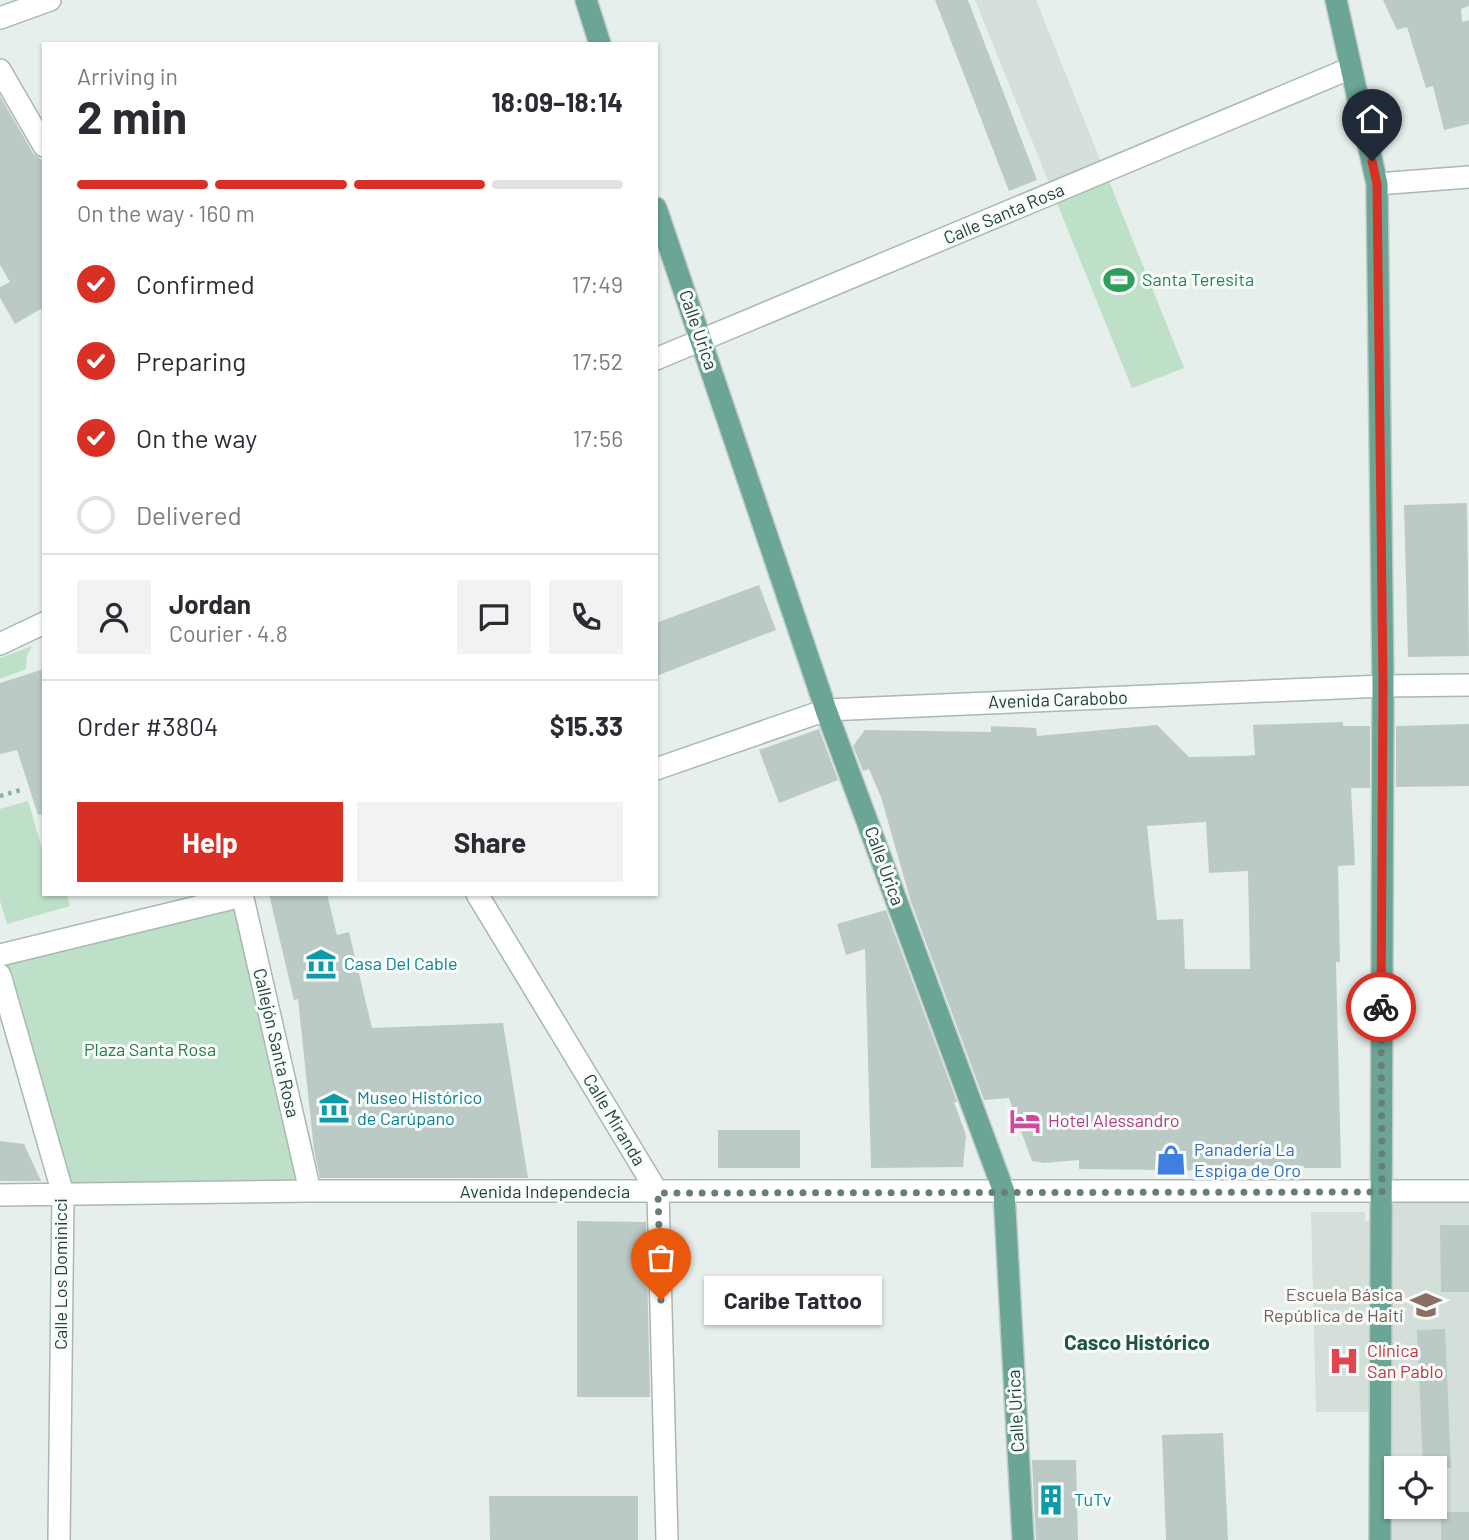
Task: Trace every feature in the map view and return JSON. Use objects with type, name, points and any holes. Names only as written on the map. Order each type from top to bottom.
[{"type":"main road","points":[[586,0],[599,42]]},
{"type":"main road","points":[[1336,0],[1377,184],[1383,686],[1380,1540]]},
{"type":"main road","name":"Calle Urica","points":[[658,214],[826,710],[1004,1192],[1023,1540]]},
{"type":"street","points":[[0,18],[50,0]]},
{"type":"street","name":"Calle Santa Rosa","points":[[658,358],[1351,68]]},
{"type":"street","points":[[0,70],[42,143]]},
{"type":"street","points":[[1377,184],[1469,177]]},
{"type":"street","points":[[0,644],[42,624]]},
{"type":"street","name":"Avenida Carabobo","points":[[658,768],[826,710],[1383,686],[1469,685]]},
{"type":"street","points":[[0,955],[238,896]]},
{"type":"street","name":"Callejón Santa Rosa","points":[[242,896],[310,1191]]},
{"type":"street","name":"Calle Miranda","points":[[478,896],[658,1193],[667,1540]]},
{"type":"street","name":"Calle Los Dominicci","points":[[0,975],[63,1194],[59,1540]]},
{"type":"street","name":"Avenida Independecia","points":[[0,1195],[310,1191],[1469,1191]]},
{"type":"path","points":[[0,796],[24,789]]},
{"type":"shaded area","name":"Santa Teresita","points":[[975,0],[1036,0],[1184,368],[1132,388]]},
{"type":"shaded area","name":"Escuela Básica República de Haití","points":[[1469,1191],[1469,1540],[1383,1540],[1382,1192]]},
{"type":"shaded area","name":"Clínica San Pablo","points":[[1311,1212],[1365,1212],[1365,1221],[1371,1221],[1375,1412],[1316,1412]]},
{"type":"green space","name":"Santa Teresita","points":[[1105,171],[1184,368],[1132,388],[1053,193]]},
{"type":"green space","points":[[32,646],[27,656],[26,669],[0,679],[0,658]]},
{"type":"green space","points":[[28,801],[42,848],[42,896],[68,896],[70,906],[7,924],[0,901],[0,809]]},
{"type":"green space","name":"Plaza Santa Rosa","points":[[242,896],[310,1191],[63,1194],[0,955]]},
{"type":"building","points":[[935,0],[968,0],[1037,180],[1009,191]]},
{"type":"building","points":[[1383,0],[1469,0],[1469,6],[1461,9],[1462,22],[1469,20],[1469,124],[1444,130],[1433,86],[1426,88],[1407,27],[1397,30]]},
{"type":"building","points":[[0,96],[33,153],[42,160],[42,308],[15,324],[0,298],[0,287],[10,282],[0,265]]},
{"type":"building","points":[[1467,503],[1469,656],[1408,657],[1404,505]]},
{"type":"building","points":[[759,585],[776,630],[658,675],[658,622]]},
{"type":"building","points":[[42,670],[42,814],[38,815],[17,750],[0,754],[0,683]]},
{"type":"building","points":[[1343,722],[1343,726],[1370,726],[1370,788],[1351,788],[1355,865],[1338,866],[1340,962],[1336,962],[1341,1168],[1247,1166],[1247,1171],[1079,1169],[1079,1160],[1044,1163],[1032,1161],[1009,1098],[984,1100],[911,902],[881,797],[869,769],[863,771],[853,746],[865,730],[991,732],[991,726],[1036,728],[1037,736],[1157,725],[1189,757],[1244,756],[1255,755],[1253,725]],"holes":[[[1206,822],[1209,873],[1248,871],[1250,969],[1185,969],[1183,919],[1157,920],[1147,826]]]},
{"type":"building","points":[[1469,724],[1469,786],[1396,787],[1396,726]]},
{"type":"building","points":[[819,729],[838,780],[779,803],[759,750]]},
{"type":"building","points":[[269,896],[327,896],[337,935],[349,932],[372,1028],[503,1023],[528,1178],[320,1178],[314,1150],[298,999],[294,1000]]},
{"type":"building","points":[[886,910],[957,1102],[954,1102],[966,1135],[963,1167],[871,1168],[865,949],[846,955],[837,924]]},
{"type":"building","points":[[718,1130],[800,1130],[800,1168],[718,1168]]},
{"type":"building","points":[[0,1141],[24,1144],[41,1181],[0,1181]]},
{"type":"building","points":[[577,1221],[646,1222],[650,1397],[577,1397]]},
{"type":"building","points":[[1440,1225],[1469,1225],[1469,1292],[1441,1292]]},
{"type":"building","points":[[1445,1329],[1451,1468],[1447,1468],[1447,1456],[1422,1456],[1417,1330]]},
{"type":"building","points":[[1223,1433],[1228,1540],[1166,1540],[1162,1435]]},
{"type":"building","name":"TuTv","points":[[1032,1460],[1076,1460],[1078,1540],[1036,1540]]},
{"type":"building","points":[[489,1496],[638,1496],[638,1540],[490,1540]]},
{"type":"building","points":[[1447,1512],[1469,1512],[1469,1540],[1441,1540],[1441,1519],[1447,1519]]},
{"type":"way so far","points":[[661,1300],[658,1193],[1382,1192],[1381,1007]]},
{"type":"place","name":"Santa Teresita","points":[[1119,280]]},
{"type":"place","name":"Casa Del Cable","points":[[321,964]]},
{"type":"place","name":"Museo Histórico de Carúpano","points":[[334,1108]]},
{"type":"place","name":"Hotel Alessandro","points":[[1025,1121]]},
{"type":"place","name":"Panadería La Espiga de Oro","points":[[1171,1160]]},
{"type":"place","name":"Caribe Tattoo","points":[[661,1300]]},
{"type":"place","name":"Escuela Básica República de Haití","points":[[1426,1305]]},
{"type":"place","name":"Clínica San Pablo","points":[[1344,1361]]},
{"type":"place","name":"TuTv","points":[[1051,1500]]},
{"type":"district","name":"Casco Histórico","points":[[1137,1343]]},
{"type":"route","points":[[1372,161],[1377,184],[1383,686],[1381,1007]]}]
